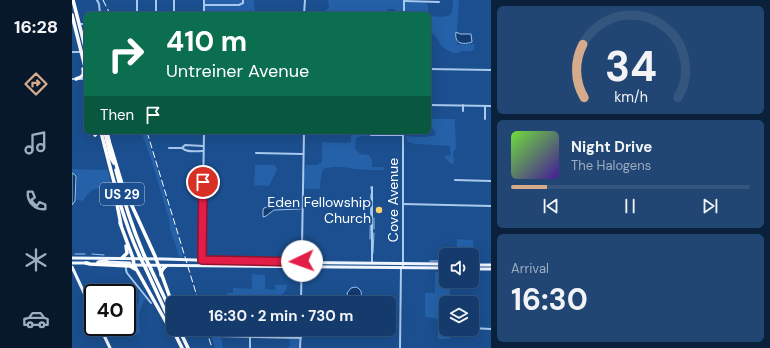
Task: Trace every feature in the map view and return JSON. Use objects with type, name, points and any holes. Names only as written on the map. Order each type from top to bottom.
[{"type":"highway","points":[[73,1],[84,43]]},
{"type":"highway","points":[[72,15],[84,63]]},
{"type":"highway","points":[[81,50],[84,54]]},
{"type":"highway","points":[[74,79],[82,77],[84,72],[81,60],[81,50]]},
{"type":"highway","name":"US 29","points":[[99,134],[122,213],[166,313]]},
{"type":"highway","points":[[105,134],[111,158],[114,163]]},
{"type":"highway","name":"US 29","points":[[108,134],[128,213],[144,254],[166,301]]},
{"type":"highway","points":[[109,140],[122,184],[156,260],[169,296]]},
{"type":"highway","points":[[110,169],[121,231],[127,250],[126,255],[122,258]]},
{"type":"highway","points":[[120,223],[136,269],[166,322],[177,337]]},
{"type":"highway","points":[[86,263],[126,265],[132,266],[136,269]]},
{"type":"highway","points":[[162,276],[161,272],[166,266]]},
{"type":"highway","points":[[183,336],[188,348]]},
{"type":"highway","name":"US 29","points":[[177,337],[182,348]]},
{"type":"main road","points":[[72,261],[114,260],[117,258]]},
{"type":"main road","points":[[72,261],[122,258],[133,262],[166,266],[251,266],[262,264],[297,264],[302,262],[366,267],[432,266],[439,264]]},
{"type":"main road","points":[[99,264],[107,262],[156,260],[172,261],[176,259],[372,263],[439,268]]},
{"type":"main road","points":[[99,264],[98,262],[107,260]]},
{"type":"main road","points":[[189,265],[199,263],[202,260]]},
{"type":"main road","points":[[72,261],[79,263],[126,265],[133,262]]},
{"type":"main road","points":[[202,265],[206,262],[223,261]]},
{"type":"main road","points":[[74,272],[75,266],[79,263]]},
{"type":"main road","points":[[72,267],[84,293]]},
{"type":"main road","points":[[479,267],[491,267]]},
{"type":"main road","points":[[104,336],[110,348]]},
{"type":"street","points":[[97,0],[100,6],[100,12]]},
{"type":"street","points":[[137,0],[137,12]]},
{"type":"street","points":[[156,0],[156,12]]},
{"type":"street","points":[[174,0],[174,12]]},
{"type":"street","points":[[204,0],[204,12]]},
{"type":"street","points":[[204,5],[239,5],[243,3],[243,0]]},
{"type":"street","points":[[304,0],[304,12]]},
{"type":"street","points":[[404,12],[404,1],[438,2]]},
{"type":"street","points":[[79,24],[84,24]]},
{"type":"street","points":[[72,52],[81,50]]},
{"type":"street","points":[[431,69],[491,70]]},
{"type":"street","points":[[431,105],[491,106]]},
{"type":"street","points":[[463,105],[463,111]]},
{"type":"street","points":[[485,106],[485,119]]},
{"type":"street","points":[[202,260],[204,134]]},
{"type":"street","points":[[301,296],[304,134]]},
{"type":"street","points":[[371,135],[387,134]]},
{"type":"street","name":"Cove Avenue","points":[[400,348],[403,134]]},
{"type":"street","points":[[169,148],[182,148],[185,145],[204,146]]},
{"type":"street","points":[[182,148],[183,150],[187,151],[203,151]]},
{"type":"street","points":[[256,153],[303,154]]},
{"type":"street","points":[[455,180],[491,181]]},
{"type":"street","points":[[372,187],[372,263]]},
{"type":"street","points":[[403,204],[491,206]]},
{"type":"street","points":[[126,265],[127,273],[151,303]]},
{"type":"street","points":[[479,328],[491,329]]},
{"type":"street","points":[[217,336],[301,338],[300,348]]},
{"type":"street","points":[[250,337],[250,348]]},
{"type":"shaded area","points":[[205,0],[242,0],[242,2],[239,4],[205,4]]},
{"type":"shaded area","points":[[243,0],[254,0],[255,12],[205,12],[205,6],[239,6],[242,4]]},
{"type":"shaded area","points":[[328,0],[403,0],[403,12],[396,12],[395,9],[387,9],[387,12],[323,12],[329,8]]},
{"type":"shaded area","points":[[453,0],[459,0],[455,37],[457,45],[475,44],[472,51],[453,53],[442,47],[437,38],[431,33],[431,16],[448,16],[452,11]]},
{"type":"shaded area","points":[[405,2],[427,3],[429,12],[405,12]]},
{"type":"shaded area","points":[[456,32],[460,34],[471,34],[472,42],[460,43],[456,39]]},
{"type":"shaded area","points":[[431,119],[455,119],[456,148],[453,153],[454,163],[451,164],[444,157],[451,155],[450,146],[416,144],[408,142],[405,136],[424,137],[436,135],[435,131],[431,128]]},
{"type":"shaded area","points":[[142,134],[147,134],[183,257],[178,255],[170,229],[169,219]]},
{"type":"shaded area","points":[[150,134],[183,134],[183,135]]},
{"type":"shaded area","points":[[351,134],[370,134],[370,136],[361,136],[356,138],[355,148],[360,154],[369,155],[372,160],[372,167],[383,167],[384,170],[362,170],[331,167],[323,169],[320,189],[304,189],[304,173],[306,165],[317,165],[322,162],[322,142],[351,142]]},
{"type":"shaded area","points":[[255,165],[275,165],[277,170],[269,186],[254,185]]},
{"type":"shaded area","points":[[72,169],[108,170],[112,189],[94,189],[82,202],[81,200],[76,200],[77,175],[72,173]]},
{"type":"shaded area","points":[[72,173],[76,176],[75,201],[72,205]]},
{"type":"shaded area","points":[[272,206],[300,206],[300,209],[274,210],[263,217],[264,208]]},
{"type":"shaded area","points":[[457,239],[473,240],[473,248],[457,248]]},
{"type":"shaded area","points":[[435,272],[439,272],[439,288],[450,288],[450,296],[439,296],[439,336],[450,336],[450,339],[438,339],[438,319],[425,317],[425,293],[435,293]]},
{"type":"shaded area","points":[[252,274],[265,275],[265,289],[276,290],[275,285],[287,285],[286,290],[281,296],[227,296],[227,293],[233,293],[233,288],[252,289]]},
{"type":"shaded area","points":[[351,288],[358,288],[361,291],[361,296],[348,296],[347,293]]},
{"type":"shaded area","points":[[139,291],[146,299],[144,300],[139,314],[140,333],[136,335],[136,304],[138,304]]},
{"type":"shaded area","points":[[211,336],[221,337],[223,348],[215,348]]},
{"type":"shaded area","points":[[289,338],[300,339],[300,348],[288,348],[290,345]]},
{"type":"waterway","points":[[370,239],[371,194]]},
{"type":"waterway","points":[[374,218],[374,229]]},
{"type":"waterway","points":[[373,253],[374,233]]},
{"type":"waterway","points":[[75,254],[85,254]]},
{"type":"waterway","points":[[92,254],[104,255]]},
{"type":"waterway","points":[[430,261],[439,261]]},
{"type":"railway","points":[[103,0],[109,12]]},
{"type":"railway","points":[[148,134],[197,296]]},
{"type":"railway","points":[[208,336],[212,348]]},
{"type":"place","name":"Eden Fellowship Church","points":[[379,210]]},
{"type":"route","points":[[203,182],[202,260],[259,262],[302,261]]}]
